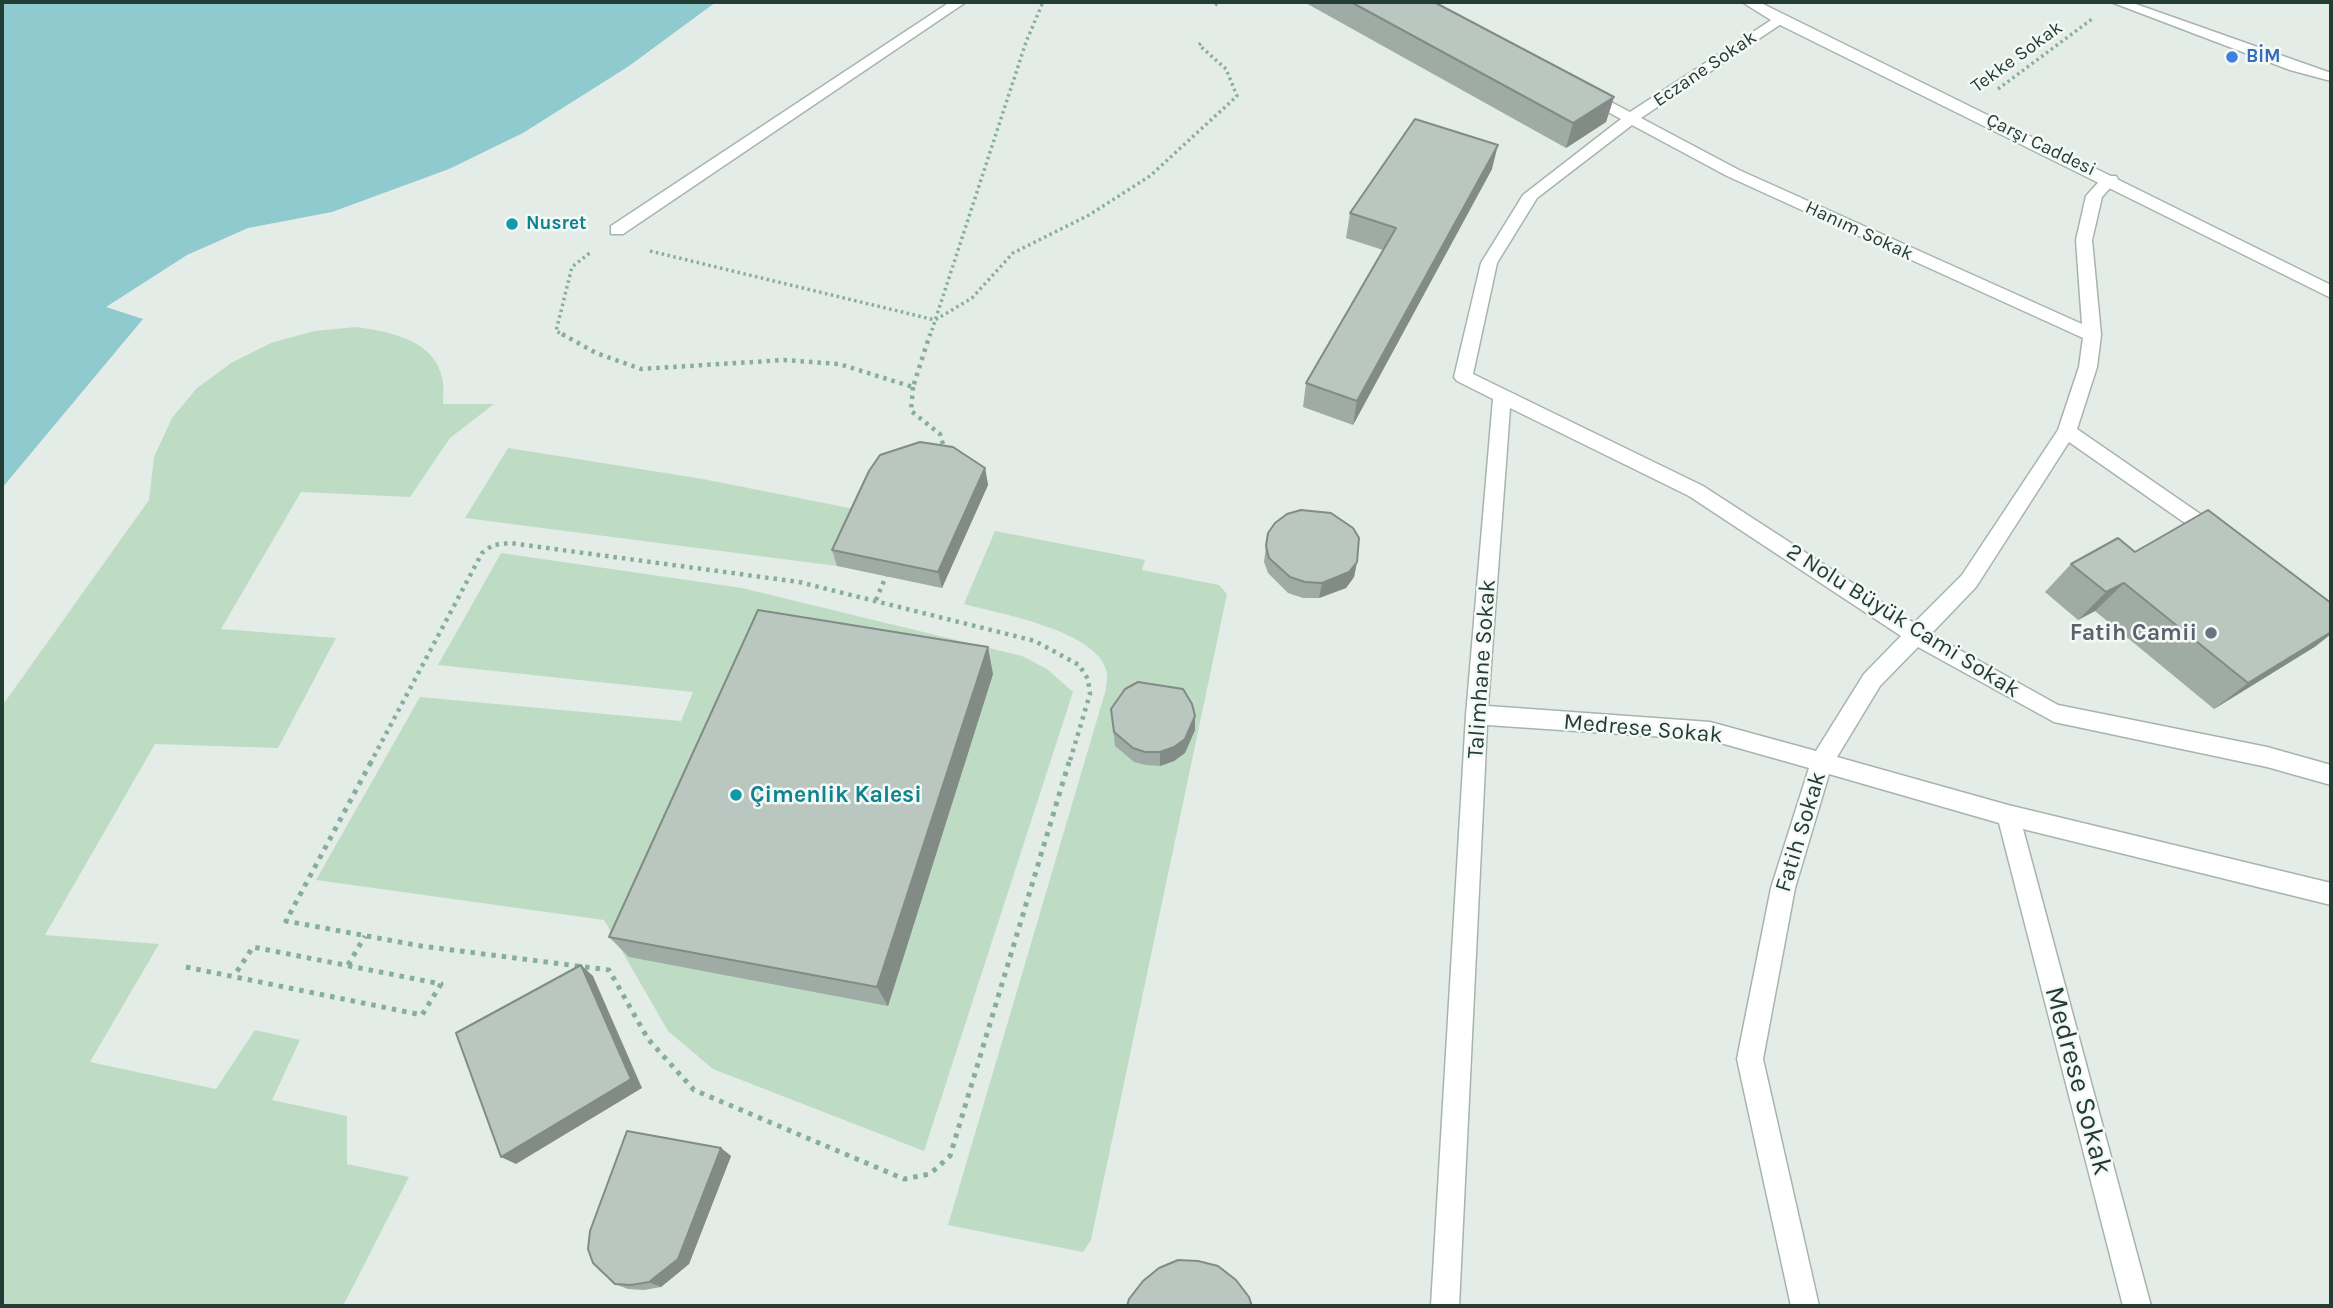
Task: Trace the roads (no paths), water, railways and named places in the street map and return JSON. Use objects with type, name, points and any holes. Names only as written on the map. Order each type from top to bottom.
[{"type":"street","points":[[617,230],[959,2]]},
{"type":"street","name":"Çarşı Caddesi","points":[[1749,2],[2110,179],[2331,292]]},
{"type":"street","points":[[2118,2],[2295,67],[2331,77]]},
{"type":"street","name":"Eczane Sokak","points":[[1630,119],[1779,19]]},
{"type":"street","name":"Hanım Sokak","points":[[1571,86],[1733,173],[2092,335]]},
{"type":"street","points":[[1502,396],[1463,377],[1489,263],[1531,195],[1630,119]]},
{"type":"street","name":"Fatih Sokak","points":[[1805,1306],[1750,1059],[1783,888],[1822,761],[1872,680],[1969,581],[2067,431],[2088,368],[2092,335],[2084,240],[2094,196],[2110,179]]},
{"type":"street","name":"2 Nolu Büyük Cami Sokak","points":[[1502,396],[1696,491],[1917,636],[2054,713],[2267,757],[2331,775]]},
{"type":"street","name":"Talimhane Sokak","points":[[1445,1306],[1477,715],[1502,396]]},
{"type":"street","points":[[2067,431],[2230,545]]},
{"type":"street","name":"Medrese Sokak","points":[[1477,715],[1710,731],[2008,815],[2331,894]]},
{"type":"street","name":"Medrese Sokak","points":[[2008,815],[2137,1306]]},
{"type":"water","points":[[2,2],[716,2],[629,66],[523,133],[449,169],[332,212],[248,228],[187,255],[106,307],[143,319],[2,488]]},
{"type":"place","name":"BİM","points":[[2232,57]]},
{"type":"place","name":"Nusret","points":[[512,224]]},
{"type":"place","name":"Fatih Camii","points":[[2211,633]]},
{"type":"place","name":"Çimenlik Kalesi","points":[[736,795]]}]
